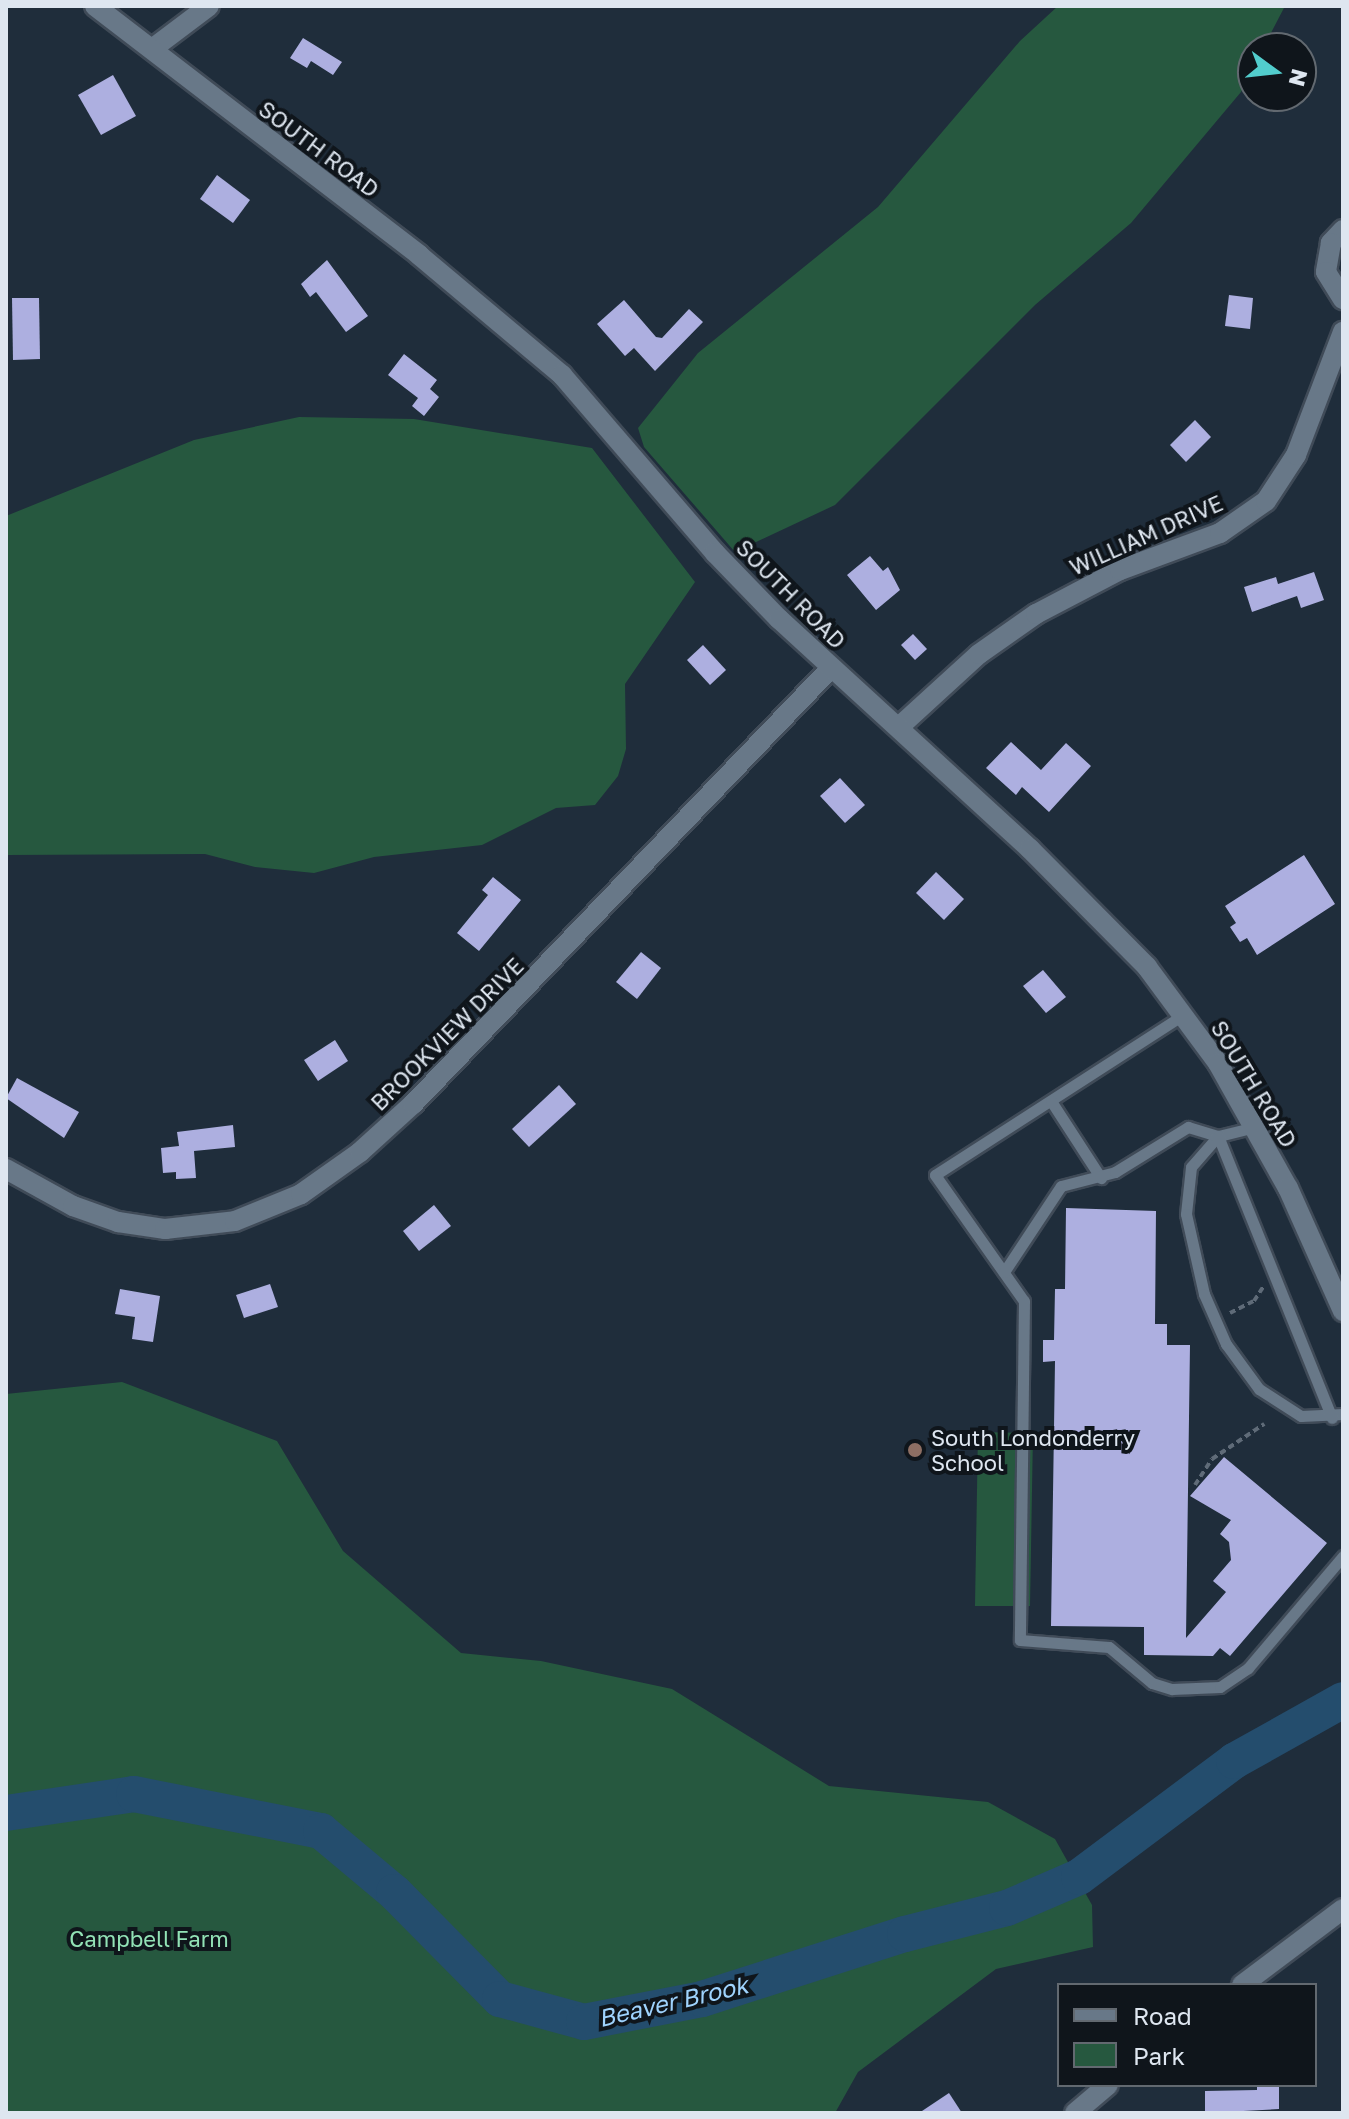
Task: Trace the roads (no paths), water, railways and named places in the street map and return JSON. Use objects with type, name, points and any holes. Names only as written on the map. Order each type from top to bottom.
[{"type":"street","name":"SOUTH ROAD","points":[[95,6],[431,264],[562,375],[715,553],[831,668],[899,727],[1147,967],[1183,1015],[1255,1127],[1343,1311]]},
{"type":"street","points":[[152,49],[209,6]]},
{"type":"street","points":[[1343,230],[1331,243],[1326,272],[1343,299]]},
{"type":"street","name":"WILLIAM DRIVE","points":[[899,727],[979,654],[1036,614],[1120,570],[1220,533],[1266,501],[1296,455],[1343,332]]},
{"type":"street","name":"BROOKVIEW DRIVE","points":[[6,1169],[73,1206],[118,1222],[165,1229],[235,1221],[301,1194],[360,1152],[435,1082],[831,668]]},
{"type":"street","points":[[1245,1983],[1343,1909]]},
{"type":"street","points":[[1075,2113],[1106,2087]]},
{"type":"lane","points":[[1183,1015],[935,1175],[1024,1301],[1027,1348],[1020,1640],[1109,1647],[1152,1683],[1172,1689],[1220,1687],[1248,1668],[1343,1556]]},
{"type":"lane","points":[[1051,1101],[1101,1178]]},
{"type":"lane","points":[[1004,1272],[1061,1186],[1101,1178],[1176,1131],[1188,1127],[1218,1136]]},
{"type":"lane","points":[[1218,1136],[1273,1272],[1337,1416],[1301,1416],[1279,1406],[1240,1366],[1213,1318],[1190,1237],[1186,1188],[1199,1152],[1218,1136],[1255,1127]]},
{"type":"waterway","name":"Beaver Brook","points":[[6,1813],[134,1794],[321,1831],[394,1892],[500,1999],[584,2022],[702,1999],[905,1934],[1007,1908],[1079,1877],[1234,1761],[1343,1700]]},
{"type":"place","name":"South Londonderry School","points":[[915,1450]]},
{"type":"park label","name":"Campbell Farm","points":[[149,1939]]}]
